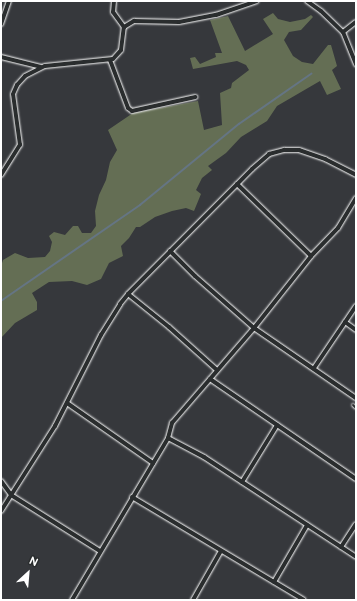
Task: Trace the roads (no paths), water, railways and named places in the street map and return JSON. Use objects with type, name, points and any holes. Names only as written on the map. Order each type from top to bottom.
[{"type":"street","points":[[1,24],[9,1]]},
{"type":"street","points":[[1,175],[20,145],[13,98],[14,90],[25,76],[42,67],[65,63],[110,60],[121,50],[124,27],[113,12],[114,1]]},
{"type":"street","points":[[124,27],[139,20],[179,22],[197,19],[238,8],[257,1]]},
{"type":"street","points":[[307,1],[315,3],[343,32],[356,64]]},
{"type":"street","points":[[343,32],[356,22]]},
{"type":"street","points":[[1,57],[42,67]]},
{"type":"street","points":[[110,60],[128,108],[132,111],[196,97]]},
{"type":"street","points":[[1,511],[51,432],[110,318],[128,294],[236,184],[269,154],[284,150],[299,150],[325,159],[356,175]]},
{"type":"street","points":[[236,184],[311,256]]},
{"type":"street","points":[[72,600],[168,438],[168,431],[172,423],[254,328],[311,256],[338,228],[356,198]]},
{"type":"street","points":[[170,252],[254,328],[356,398]]},
{"type":"street","points":[[128,294],[169,327],[217,370]]},
{"type":"street","points":[[314,368],[356,306]]},
{"type":"street","points":[[345,322],[356,330]]},
{"type":"street","points":[[210,379],[356,480]]},
{"type":"street","points":[[67,403],[153,463]]},
{"type":"street","points":[[242,482],[277,425]]},
{"type":"street","points":[[168,438],[204,457],[356,557]]},
{"type":"street","points":[[1,481],[12,494],[100,552]]},
{"type":"street","points":[[132,497],[304,600]]},
{"type":"street","points":[[341,546],[356,524]]},
{"type":"street","points":[[274,582],[307,525]]},
{"type":"street","points":[[193,600],[221,551]]},
{"type":"lane","points":[[353,405],[356,408]]},
{"type":"waterway","points":[[1,301],[140,205],[239,124],[311,74]]}]
